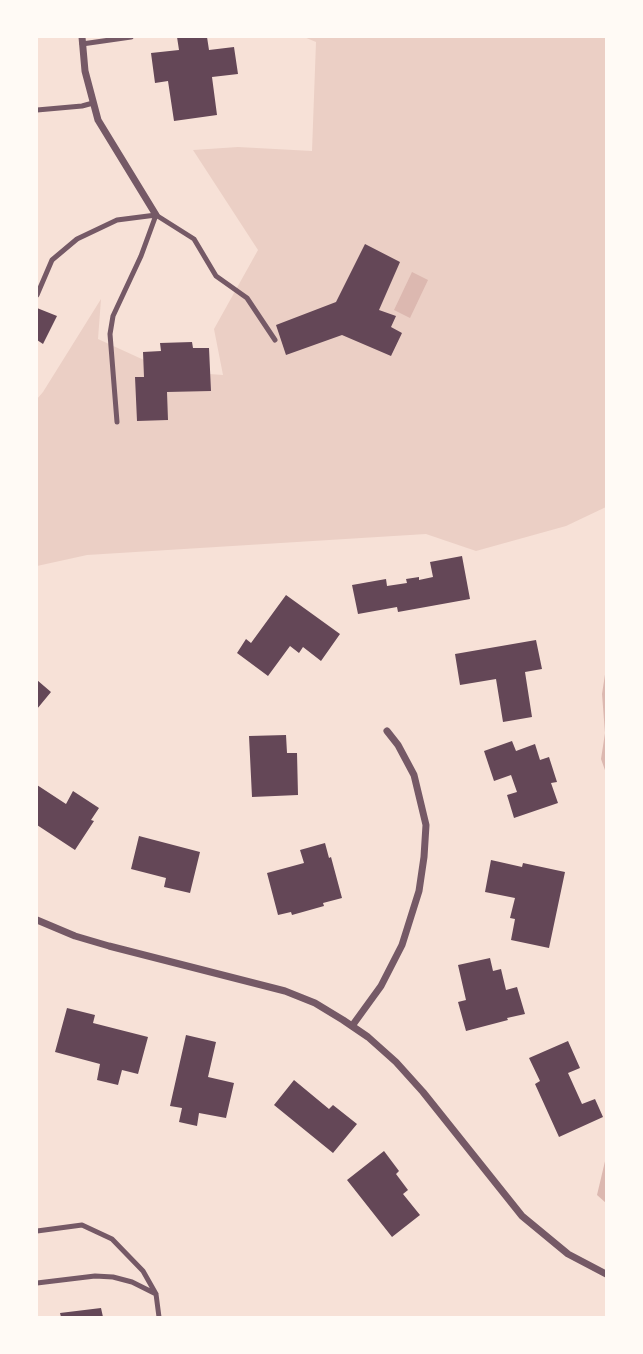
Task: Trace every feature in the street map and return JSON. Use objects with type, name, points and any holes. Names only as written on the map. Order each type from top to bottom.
[{"type":"street","points":[[82,40],[85,71],[98,120],[156,215]]},
{"type":"street","points":[[352,1026],[381,986],[402,945],[422,879],[425,814],[414,775],[387,731]]},
{"type":"street","points":[[37,920],[75,936],[109,946],[285,990],[315,1003],[352,1026],[383,1049],[414,1082],[522,1216],[568,1254],[606,1274]]},
{"type":"lane","points":[[82,40],[131,37]]},
{"type":"lane","points":[[37,110],[93,103]]},
{"type":"lane","points":[[37,295],[52,260],[77,239],[117,220],[156,215],[194,239],[216,276],[247,298],[275,341]]},
{"type":"lane","points":[[117,422],[110,334],[113,316],[141,256],[156,215]]},
{"type":"lane","points":[[37,1231],[82,1226],[112,1239],[143,1270],[156,1294],[159,1317]]},
{"type":"lane","points":[[37,1283],[95,1276],[113,1277],[132,1282],[156,1294]]},
{"type":"shaded area","points":[[304,37],[606,37],[606,507],[566,526],[476,551],[426,534],[87,555],[37,566],[37,399],[101,299],[98,339],[168,371],[223,375],[214,329],[258,250],[193,150],[238,147],[312,151],[316,42]]},
{"type":"shaded area","points":[[412,272],[428,280],[410,318],[394,310]]},
{"type":"shaded area","points":[[606,668],[606,773],[601,759],[605,733],[602,694]]},
{"type":"shaded area","points":[[606,1157],[606,1203],[597,1195]]},
{"type":"building","points":[[177,37],[207,37],[209,50],[234,47],[238,74],[212,77],[217,115],[174,121],[168,81],[155,83],[151,53],[179,50]]},
{"type":"building","points":[[365,244],[400,262],[379,310],[396,316],[391,327],[402,333],[391,356],[342,335],[286,355],[276,325],[336,302]]},
{"type":"building","points":[[37,308],[57,316],[43,344],[37,340]]},
{"type":"building","points":[[192,342],[193,348],[209,348],[211,391],[167,392],[168,420],[137,421],[135,377],[144,377],[143,352],[161,351],[160,343]]},
{"type":"building","points":[[462,556],[470,599],[398,612],[397,607],[358,614],[352,585],[386,579],[387,586],[407,583],[406,579],[433,577],[430,562]]},
{"type":"building","points":[[286,595],[340,634],[321,661],[303,647],[299,653],[290,646],[268,676],[237,653],[246,639],[251,643]]},
{"type":"building","points":[[536,640],[542,669],[525,672],[532,717],[503,722],[496,679],[460,685],[455,654]]},
{"type":"building","points":[[37,680],[51,692],[37,709]]},
{"type":"building","points":[[286,735],[287,753],[297,753],[298,795],[252,797],[249,736]]},
{"type":"building","points":[[512,741],[516,751],[535,744],[540,760],[549,757],[557,782],[551,783],[558,803],[514,818],[507,795],[517,792],[511,775],[494,781],[484,751]]},
{"type":"building","points":[[37,785],[66,804],[73,791],[99,808],[91,820],[94,821],[75,850],[37,825]]},
{"type":"building","points":[[139,836],[200,852],[190,893],[164,887],[166,878],[131,869]]},
{"type":"building","points":[[325,843],[342,898],[292,915],[291,912],[278,915],[267,873],[304,863],[300,850]]},
{"type":"building","points":[[491,860],[522,867],[523,863],[565,872],[549,948],[511,940],[515,919],[510,918],[515,898],[485,892]]},
{"type":"building","points":[[490,958],[493,971],[501,969],[506,990],[517,987],[525,1014],[466,1031],[458,1002],[466,1000],[458,965]]},
{"type":"building","points":[[67,1008],[95,1015],[93,1023],[148,1037],[138,1074],[122,1070],[118,1085],[97,1080],[100,1064],[55,1052]]},
{"type":"building","points":[[186,1035],[216,1042],[208,1077],[234,1083],[226,1118],[199,1113],[197,1126],[179,1122],[182,1108],[170,1106]]},
{"type":"building","points":[[568,1041],[580,1068],[568,1073],[582,1104],[595,1099],[603,1117],[559,1137],[535,1084],[540,1081],[529,1058]]},
{"type":"building","points":[[294,1080],[329,1109],[333,1105],[357,1124],[333,1153],[274,1105]]},
{"type":"building","points":[[384,1151],[399,1171],[396,1174],[408,1190],[403,1194],[420,1215],[392,1237],[347,1180]]},
{"type":"building","points":[[101,1308],[103,1317],[61,1317],[60,1313]]}]
